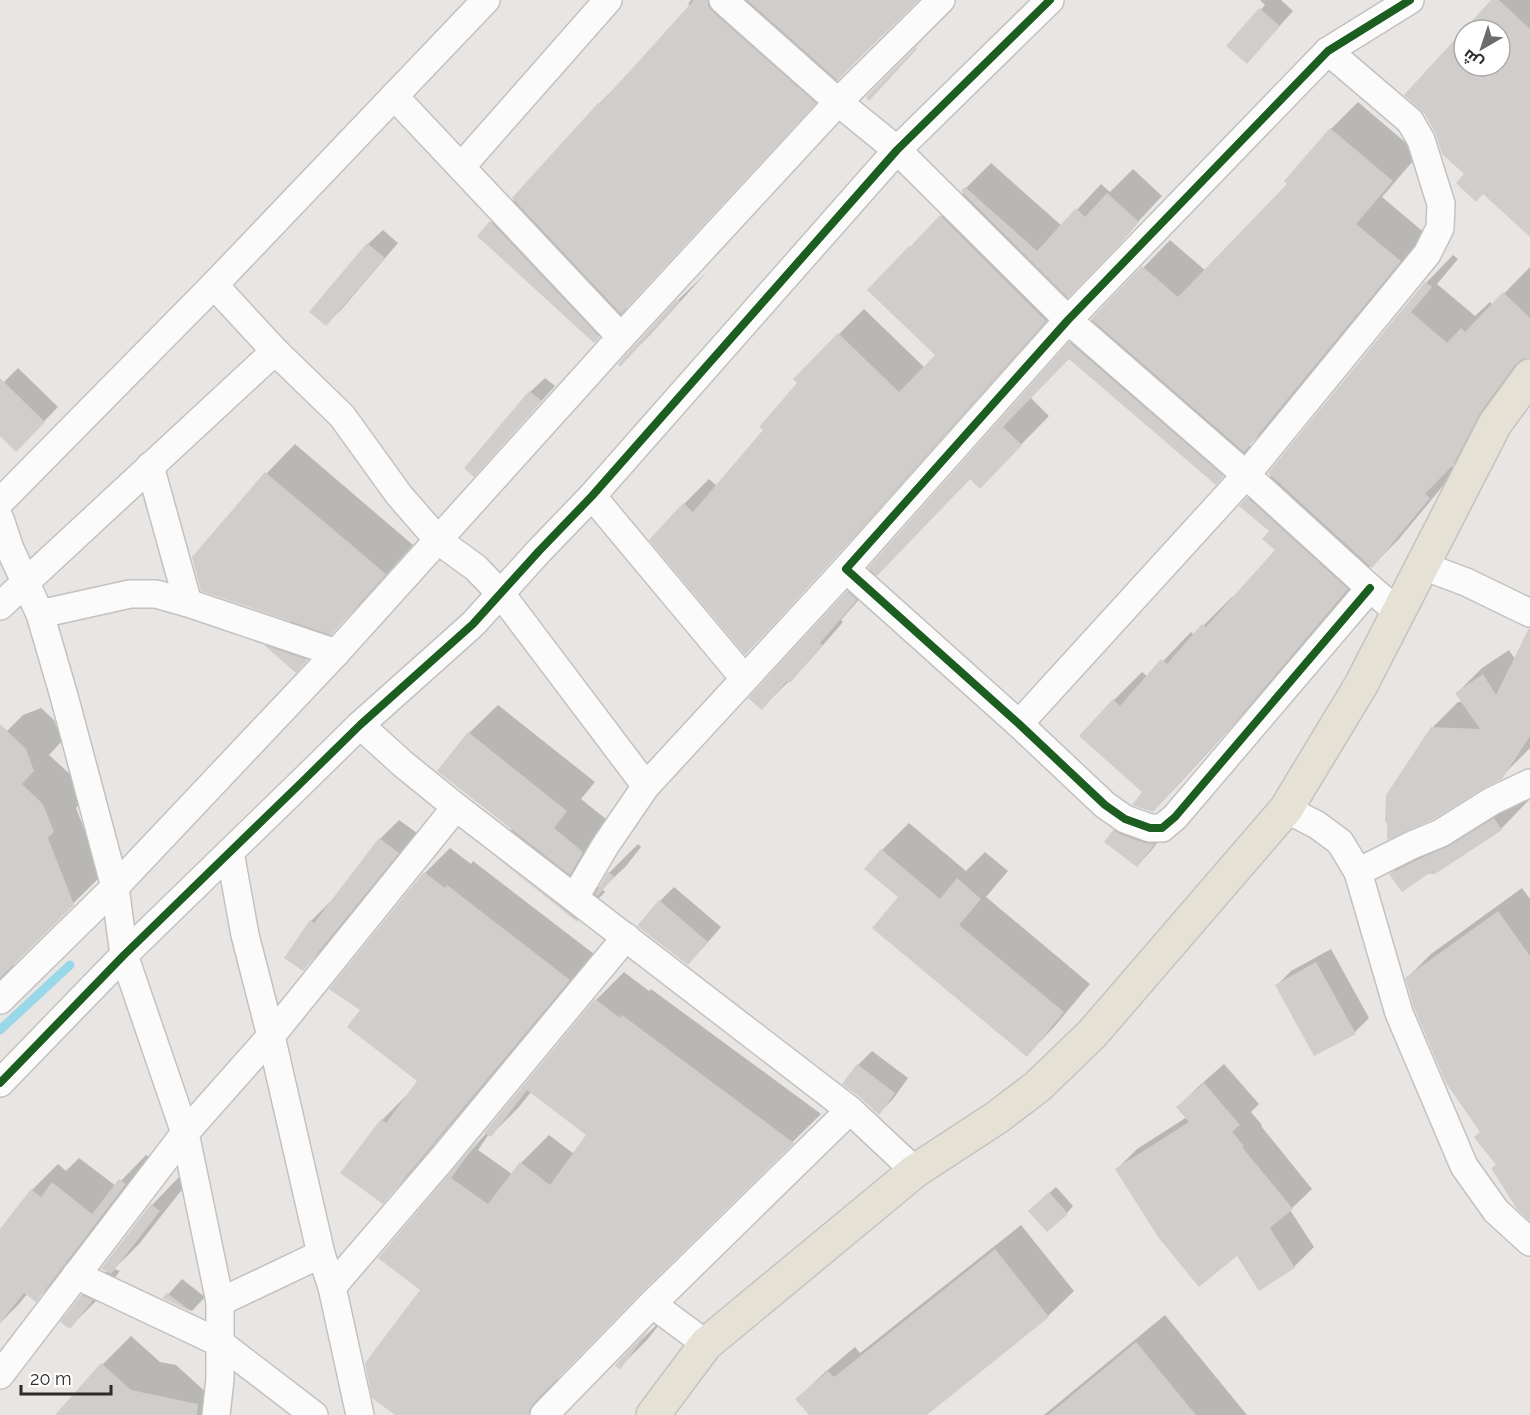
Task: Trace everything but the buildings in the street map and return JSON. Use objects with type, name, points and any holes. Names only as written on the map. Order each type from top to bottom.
[{"type":"main road","points":[[654,1415],[706,1344],[915,1171],[996,1118],[1037,1087],[1092,1034],[1286,809],[1361,685],[1495,424],[1530,376]]},
{"type":"street","points":[[0,502],[214,285],[486,0]]},
{"type":"street","points":[[461,167],[608,0]]},
{"type":"street","points":[[723,0],[838,102],[897,150],[1068,320],[1246,475],[1398,612]]},
{"type":"street","points":[[0,1000],[115,887],[336,653],[621,337],[838,102],[941,0]]},
{"type":"street","points":[[0,1083],[124,955],[360,725],[473,624],[592,496],[897,150],[1050,0]]},
{"type":"street","points":[[575,897],[605,846],[646,786],[846,569],[1068,320],[1328,51],[1410,0]]},
{"type":"street","points":[[1019,724],[1246,475],[1427,254],[1440,228],[1441,204],[1421,140],[1410,121],[1328,51]]},
{"type":"street","points":[[394,96],[621,337]]},
{"type":"street","points":[[214,285],[275,351],[342,416],[399,495],[438,541],[476,568],[501,594],[646,786]]},
{"type":"street","points":[[0,606],[275,351]]},
{"type":"street","points":[[150,466],[188,603]]},
{"type":"street","points":[[592,496],[744,678]]},
{"type":"street","points":[[0,519],[10,549],[40,614],[115,887],[124,955],[185,1133],[220,1302],[220,1379],[216,1415]]},
{"type":"street","points":[[1423,566],[1466,582],[1530,613]]},
{"type":"street","points":[[846,569],[1019,724],[1105,806],[1125,819],[1150,828],[1162,828],[1175,818],[1370,588]]},
{"type":"street","points":[[40,614],[130,594],[156,594],[336,653]]},
{"type":"street","points":[[360,725],[456,807],[850,1110],[915,1171]]},
{"type":"street","points":[[1358,872],[1441,833],[1492,801],[1530,783]]},
{"type":"street","points":[[0,1375],[185,1133],[271,1036],[456,807]]},
{"type":"street","points":[[1286,809],[1317,825],[1340,842],[1358,872],[1399,1013],[1464,1166],[1496,1211],[1530,1242]]},
{"type":"street","points":[[230,852],[245,935],[271,1036],[321,1254],[332,1287],[360,1415]]},
{"type":"street","points":[[332,1287],[442,1160],[626,937]]},
{"type":"street","points":[[544,1415],[652,1304],[850,1110]]},
{"type":"street","points":[[220,1302],[321,1254]]},
{"type":"street","points":[[76,1275],[220,1343],[314,1415]]},
{"type":"street","points":[[652,1304],[706,1344]]},
{"type":"waterway","points":[[0,1030],[70,965]]},
{"type":"cycle path","points":[[0,1083],[124,955],[360,725],[473,624],[592,496],[897,150],[1050,0]]},
{"type":"cycle path","points":[[1370,588],[1175,817],[1162,828],[1150,828],[1125,819],[1105,805],[1019,724],[846,569],[1068,320],[1328,51],[1410,0]]}]
